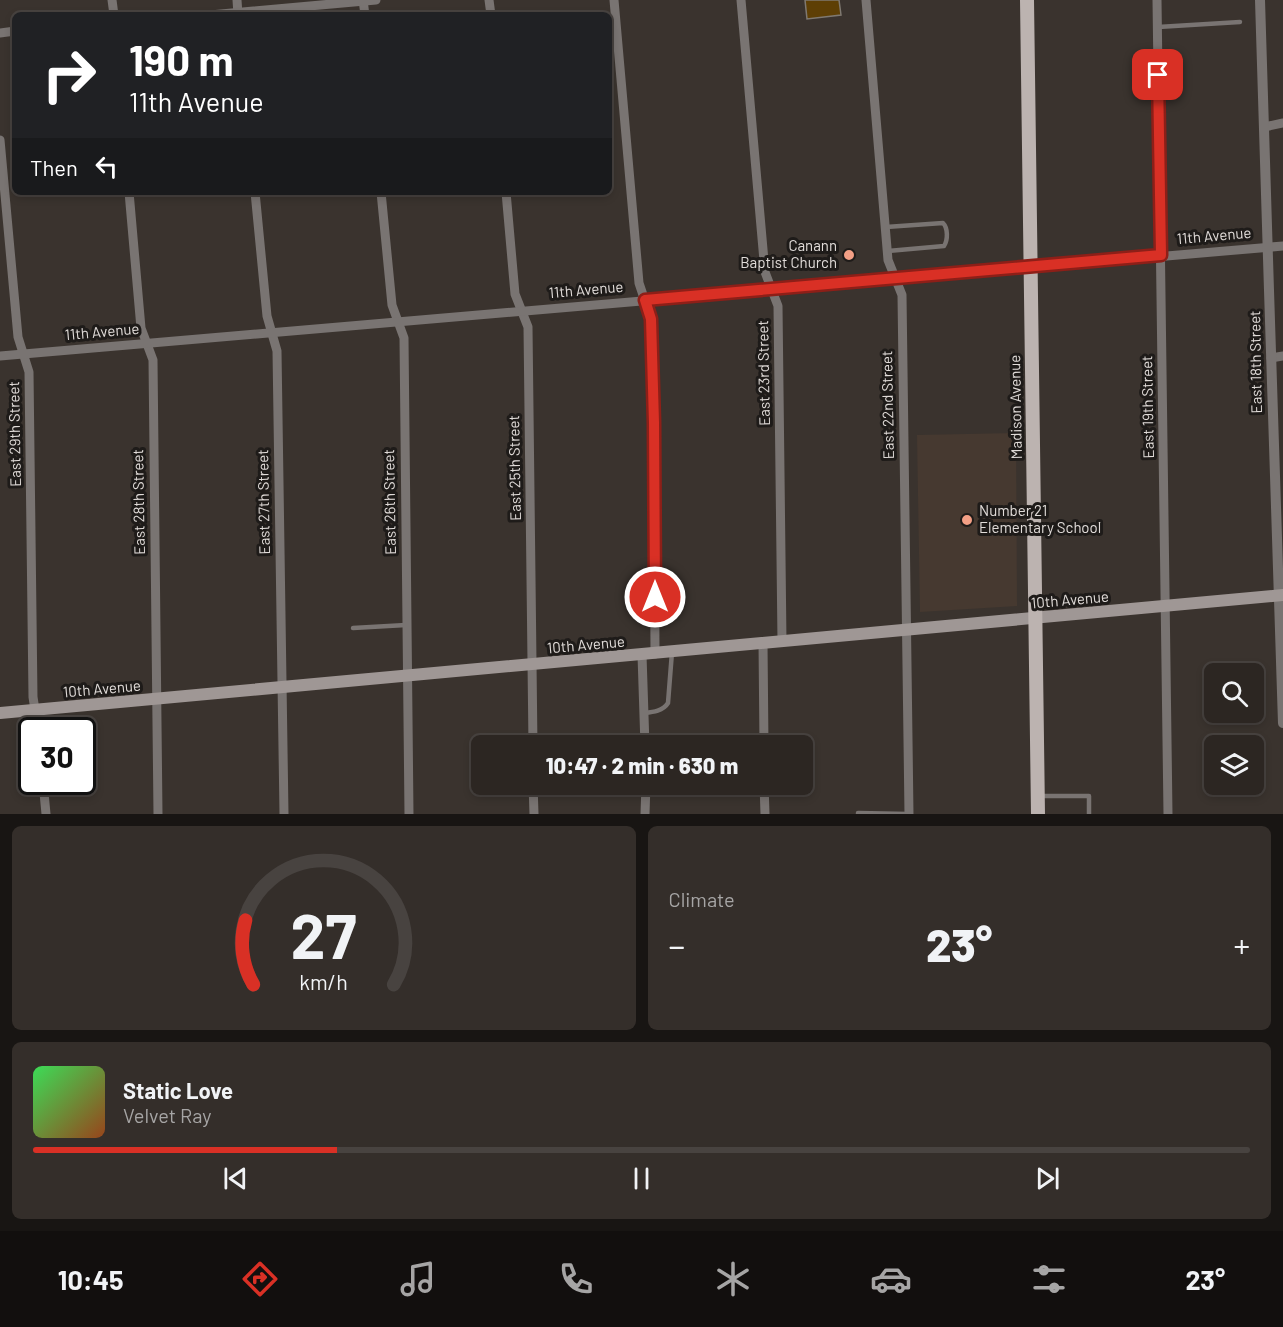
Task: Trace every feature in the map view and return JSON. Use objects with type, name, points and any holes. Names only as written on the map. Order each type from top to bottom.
[{"type":"main road","name":"Madison Avenue","points":[[1027,0],[1038,814]]},
{"type":"main road","name":"10th Avenue","points":[[0,713],[1281,595]]},
{"type":"street","points":[[257,12],[376,0]]},
{"type":"street","points":[[615,0],[639,283],[651,319],[654,400],[655,654]]},
{"type":"street","name":"East 23rd Street","points":[[741,0],[765,272],[778,306],[782,642]]},
{"type":"street","name":"East 22nd Street","points":[[866,0],[888,260],[902,295],[909,814]]},
{"type":"street","name":"East 19th Street","points":[[1157,0],[1168,814]]},
{"type":"street","name":"East 18th Street","points":[[1260,0],[1271,358],[1278,483],[1283,723]]},
{"type":"street","points":[[1264,127],[1283,123]]},
{"type":"street","name":"East 29th Street","points":[[0,140],[18,337],[29,372],[33,697],[36,717]]},
{"type":"street","name":"East 28th Street","points":[[129,195],[141,328],[153,360],[158,814]]},
{"type":"street","name":"East 27th Street","points":[[255,195],[267,316],[277,351],[284,814]]},
{"type":"street","name":"East 26th Street","points":[[381,195],[392,305],[404,338],[409,814]]},
{"type":"street","name":"East 25th Street","points":[[506,195],[515,294],[528,327],[533,735]]},
{"type":"street","name":"11th Avenue","points":[[0,356],[1283,246]]},
{"type":"street","points":[[1271,358],[1283,356]]},
{"type":"street","points":[[763,643],[764,735]]},
{"type":"street","points":[[642,655],[645,735]]},
{"type":"street","points":[[44,795],[46,814]]},
{"type":"street","points":[[533,795],[534,814]]},
{"type":"street","points":[[645,814],[646,795]]},
{"type":"street","points":[[764,795],[765,814]]},
{"type":"lane","points":[[1158,27],[1240,22]]},
{"type":"lane","points":[[885,228],[943,223],[947,229],[944,246],[888,251]]},
{"type":"lane","points":[[352,628],[406,625]]},
{"type":"lane","points":[[644,713],[656,712],[668,703],[672,652]]},
{"type":"lane","points":[[1037,795],[1089,796],[1089,814]]},
{"type":"lane","points":[[858,813],[909,814]]},
{"type":"shaded area","name":"Number 21 Elementary School","points":[[1016,433],[1017,606],[920,612],[917,435]]},
{"type":"building","points":[[805,0],[839,0],[841,15],[807,19]]},
{"type":"place","name":"Canann Baptist Church","points":[[849,255]]},
{"type":"place","name":"Number 21 Elementary School","points":[[967,520]]},
{"type":"route","points":[[655,597],[651,319],[645,300],[1161,255],[1158,75]]}]
